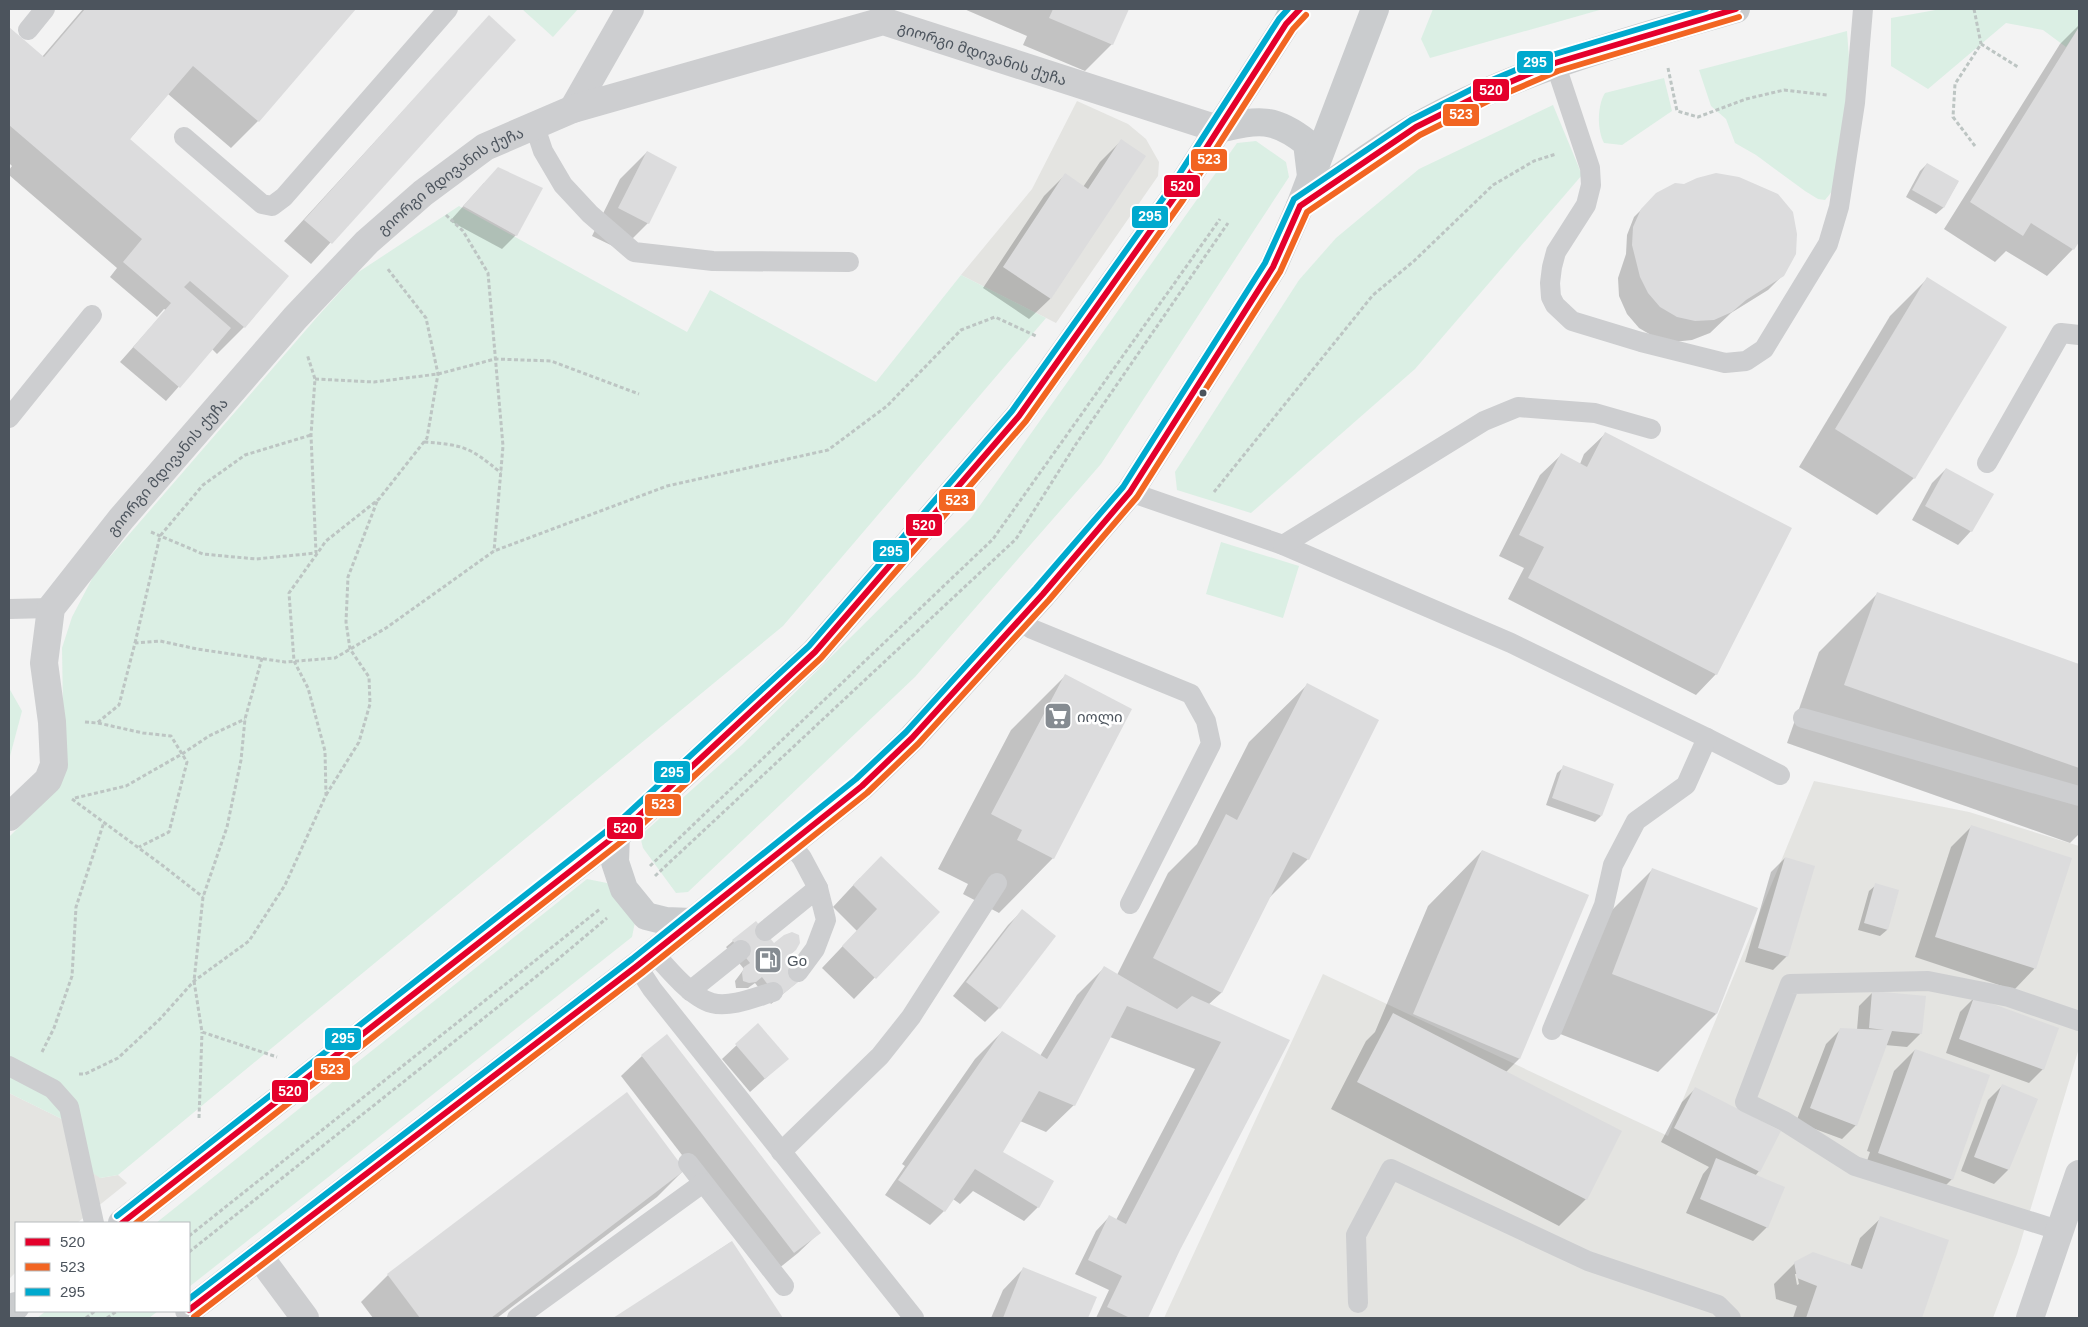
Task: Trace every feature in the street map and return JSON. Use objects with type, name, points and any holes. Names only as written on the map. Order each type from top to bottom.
[{"type":"main road","points":[[190,1308],[646,959],[862,786],[912,738],[1019,621],[1130,492],[1273,267],[1300,206],[1375,9]]},
{"type":"main road","points":[[1300,206],[1416,128],[1484,93],[1555,63],[1736,9]]},
{"type":"main road","points":[[123,1222],[636,818],[815,652],[1019,416],[1176,195],[1294,14]]},
{"type":"main road","points":[[1218,129],[1251,122],[1271,122],[1291,130],[1307,143],[1311,178]]},
{"type":"main road","points":[[616,834],[615,862],[624,889],[646,916],[666,921],[692,922]]},
{"type":"street","points":[[573,109],[630,9]]},
{"type":"street","points":[[857,9],[883,21]]},
{"type":"street","name":"გიორგი მდივანის ქუჩა","points":[[51,608],[121,519],[296,318],[367,242],[423,193],[485,147],[534,124],[573,109],[883,21],[1218,129]]},
{"type":"street","points":[[9,817],[48,780],[54,765],[52,722],[44,662],[51,608]]},
{"type":"street","points":[[2030,1318],[2079,1174]]},
{"type":"street","points":[[259,1256],[306,1318]]},
{"type":"lane","points":[[28,30],[45,9]]},
{"type":"lane","points":[[184,137],[262,204],[272,206],[284,197],[448,9]]},
{"type":"lane","points":[[1555,63],[1590,168],[1591,185],[1586,205],[1556,252],[1550,283],[1551,297],[1555,305],[1572,321],[1641,342],[1725,362],[1746,361],[1764,349],[1828,244],[1839,207],[1854,103],[1863,9]]},
{"type":"lane","points":[[534,124],[543,152],[563,185],[590,214],[634,252],[713,262],[849,262]]},
{"type":"lane","points":[[9,418],[92,315]]},
{"type":"lane","points":[[1987,463],[2061,333],[2079,335]]},
{"type":"lane","points":[[1283,546],[1484,421],[1518,407],[1595,413],[1651,429]]},
{"type":"lane","points":[[1130,492],[1283,546],[1511,643],[1707,738],[1780,776]]},
{"type":"lane","points":[[9,609],[51,608]]},
{"type":"lane","points":[[1019,621],[1032,629],[1191,694],[1206,721],[1211,744],[1130,904]]},
{"type":"lane","points":[[1803,718],[2079,796]]},
{"type":"lane","points":[[1552,1030],[1604,905],[1613,865],[1636,821],[1686,784],[1707,738]]},
{"type":"lane","points":[[791,844],[802,858],[818,888],[826,920],[815,949],[798,972]]},
{"type":"lane","points":[[782,1152],[880,1056],[911,1017],[997,883]]},
{"type":"lane","points":[[765,931],[818,888]]},
{"type":"lane","points":[[690,991],[741,950]]},
{"type":"lane","points":[[646,959],[652,989],[914,1318]]},
{"type":"lane","points":[[646,959],[690,991],[712,1004],[739,1003],[773,992]]},
{"type":"lane","points":[[2061,1231],[1855,1166],[1784,1121],[1745,1102],[1790,984],[1928,980],[2009,997],[2079,1021]]},
{"type":"lane","points":[[9,1066],[53,1089],[68,1107],[94,1222]]},
{"type":"lane","points":[[688,1163],[784,1286]]},
{"type":"lane","points":[[1358,1303],[1356,1235],[1391,1170],[1588,1261],[1718,1305],[1731,1318]]},
{"type":"lane","points":[[517,1318],[703,1183]]},
{"type":"path","points":[[1974,9],[1981,44],[1955,84],[1953,117],[1975,146]]},
{"type":"path","points":[[1981,44],[2018,68]]},
{"type":"path","points":[[1668,68],[1677,111],[1698,117],[1746,99],[1784,90],[1828,95],[1854,103]]},
{"type":"path","points":[[1192,514],[1223,484],[1373,295],[1414,261],[1493,185],[1534,161],[1582,146]]},
{"type":"path","points":[[423,193],[463,231],[488,273],[503,446],[494,551]]},
{"type":"path","points":[[190,1251],[557,960],[632,898],[1016,539],[1076,444],[1228,223]]},
{"type":"path","points":[[326,795],[325,751],[308,688],[294,661],[288,593],[326,541],[379,499],[427,438],[438,374],[426,318],[367,242]]},
{"type":"path","points":[[135,644],[160,641],[197,649],[285,662],[335,658],[386,628],[494,551],[667,486],[828,450],[887,406],[960,330],[995,317],[1038,337]]},
{"type":"path","points":[[296,318],[315,379],[312,434],[316,553]]},
{"type":"path","points":[[315,379],[374,382],[438,374],[495,359],[551,361],[639,394]]},
{"type":"path","points":[[97,722],[119,705],[160,536],[202,486],[245,455],[312,434]]},
{"type":"path","points":[[423,442],[454,444],[477,453],[501,473]]},
{"type":"path","points":[[104,822],[76,907],[72,976],[54,1028],[30,1077],[86,1074],[118,1058],[160,1019],[194,981],[249,941],[285,885],[326,795],[359,742],[370,704],[370,677],[350,649],[346,622],[348,577],[379,499]]},
{"type":"path","points":[[121,519],[203,554],[256,559],[316,553]]},
{"type":"path","points":[[199,1118],[202,1032],[194,981],[203,897],[227,827],[241,760],[245,719],[262,658]]},
{"type":"path","points":[[72,799],[126,786],[209,736],[245,719]]},
{"type":"path","points":[[52,722],[97,722],[143,733],[171,736],[187,762],[169,832],[139,848]]},
{"type":"path","points":[[48,780],[203,897]]},
{"type":"path","points":[[202,1032],[277,1057]]},
{"type":"shaded area","points":[[1077,101],[1128,124],[1146,139],[1159,162],[1158,176],[1056,323],[961,275],[1032,189]]},
{"type":"shaded area","points":[[1814,781],[1969,812],[2079,846],[2079,1048],[2017,1254],[1993,1318],[1164,1318],[1323,974],[1668,1136]]},
{"type":"shaded area","points":[[9,1093],[70,1123],[100,1178],[118,1175],[127,1183],[78,1222],[15,1222],[15,1273],[9,1279]]},
{"type":"green space","points":[[522,9],[578,9],[553,37]]},
{"type":"green space","points":[[1433,9],[1603,9],[1430,58],[1421,39]]},
{"type":"green space","points":[[1941,9],[2079,9],[2079,27],[2066,47],[2043,30],[2006,23],[1928,89],[1891,66],[1891,18]]},
{"type":"green space","points":[[1847,31],[1849,59],[1841,157],[1834,189],[1825,200],[1818,199],[1756,155],[1735,143],[1726,119],[1711,106],[1699,70]]},
{"type":"green space","points":[[1664,78],[1672,111],[1622,145],[1604,143],[1600,132],[1599,118],[1600,104],[1605,93]]},
{"type":"green space","points":[[1553,105],[1582,175],[1415,369],[1251,513],[1177,490],[1175,472],[1299,280],[1336,238],[1419,169]]},
{"type":"green space","points":[[1256,141],[1286,162],[1289,177],[1101,464],[915,677],[688,892],[676,893],[643,848],[640,836],[742,745],[971,518],[1237,143]]},
{"type":"green space","points":[[459,206],[687,332],[710,290],[876,382],[961,275],[1046,318],[783,626],[118,1175],[100,1178],[84,1167],[70,1123],[9,1093],[9,837],[60,786],[63,709],[62,648],[72,617],[94,575],[357,273]]},
{"type":"green space","points":[[1221,542],[1299,566],[1283,618],[1206,594]]},
{"type":"green space","points":[[9,688],[22,711],[9,760]]},
{"type":"green space","points":[[587,879],[607,883],[635,922],[632,937],[190,1286],[190,1222],[157,1222]]},
{"type":"green space","points":[[45,1312],[157,1312],[149,1318],[37,1318]]},
{"type":"building","points":[[85,9],[356,9],[259,122],[193,66],[130,139],[289,276],[245,328],[190,281],[184,287],[231,328],[180,388],[133,347],[171,303],[123,262],[142,239],[9,125],[9,27],[44,57]]},
{"type":"building","points":[[1053,9],[1129,9],[1113,45],[1049,18]]},
{"type":"building","points":[[489,15],[516,40],[332,244],[304,220]]},
{"type":"building","points":[[2079,27],[2079,242],[2074,250],[2031,223],[2023,236],[1970,202]]},
{"type":"building","points":[[1121,139],[1146,156],[1051,299],[1003,267],[1065,173],[1088,189]]},
{"type":"building","points":[[647,151],[677,167],[649,224],[618,208]]},
{"type":"building","points":[[1927,163],[1959,181],[1944,208],[1912,190]]},
{"type":"building","points":[[498,167],[543,188],[517,236],[463,206]]},
{"type":"building","points":[[1716,173],[1739,177],[1778,194],[1793,212],[1797,234],[1796,254],[1784,276],[1746,300],[1732,312],[1714,320],[1695,321],[1677,317],[1660,307],[1648,293],[1640,277],[1632,245],[1633,227],[1641,209],[1656,193],[1675,183],[1684,184]]},
{"type":"building","points":[[1927,277],[2007,327],[1915,479],[1835,429]]},
{"type":"building","points":[[1605,432],[1792,528],[1717,675],[1528,578],[1544,547],[1519,535],[1561,453],[1587,467]]},
{"type":"building","points":[[1946,468],[1994,494],[1972,532],[1925,506]]},
{"type":"building","points":[[1877,592],[2079,664],[2079,768],[1844,685]]},
{"type":"building","points":[[1065,674],[1132,709],[1054,859],[1017,840],[1022,830],[991,814]]},
{"type":"building","points":[[1307,683],[1379,720],[1309,860],[1293,852],[1222,993],[1153,958],[1226,814],[1237,820]]},
{"type":"building","points":[[1563,765],[1614,784],[1602,816],[1552,798]]},
{"type":"building","points":[[1971,825],[2072,858],[2036,969],[1935,937]]},
{"type":"building","points":[[1482,850],[1589,895],[1520,1059],[1413,1014]]},
{"type":"building","points":[[881,856],[940,912],[876,979],[842,946],[877,909],[853,885]]},
{"type":"building","points":[[1785,857],[1815,866],[1788,957],[1758,948]]},
{"type":"building","points":[[1652,868],[1758,908],[1717,1014],[1612,974]]},
{"type":"building","points":[[1875,883],[1899,890],[1888,930],[1864,923]]},
{"type":"building","points":[[1022,909],[1056,936],[1000,1009],[966,982]]},
{"type":"building","name":"Go","points":[[756,921],[774,943],[784,935],[792,932],[799,935],[800,943],[796,950],[786,958],[802,979],[778,998],[762,977],[756,982],[749,983],[743,981],[742,973],[744,967],[750,963],[732,940]]},
{"type":"building","points":[[1104,966],[1177,1009],[1192,996],[1290,1040],[1180,1250],[1148,1318],[1130,1318],[1107,1307],[1122,1276],[1088,1260],[1109,1215],[1126,1224],[1221,1042],[1127,1006],[1075,1106],[1039,1091],[1003,1152],[1054,1181],[1039,1208],[975,1169],[945,1212],[898,1180],[1002,1031],[1047,1059]]},
{"type":"building","points":[[1872,991],[1926,996],[1922,1034],[1892,1031],[1857,1126],[1810,1108],[1840,1028],[1884,1030],[1869,1028]]},
{"type":"building","points":[[1974,997],[2059,1028],[2044,1070],[1959,1039]]},
{"type":"building","points":[[1393,1013],[1622,1131],[1587,1200],[1357,1082]]},
{"type":"building","points":[[758,1023],[789,1059],[765,1079],[735,1044]]},
{"type":"building","points":[[667,1034],[821,1233],[794,1253],[641,1055]]},
{"type":"building","points":[[1915,1049],[1990,1075],[1953,1180],[1878,1153]]},
{"type":"building","points":[[2002,1084],[2038,1099],[2009,1170],[1974,1157]]},
{"type":"building","points":[[1695,1087],[1781,1131],[1760,1172],[1674,1128]]},
{"type":"building","points":[[627,1092],[685,1170],[491,1318],[420,1318],[387,1274]]},
{"type":"building","points":[[1716,1158],[1785,1187],[1768,1228],[1700,1199]]},
{"type":"building","points":[[1880,1216],[1949,1240],[1922,1318],[1806,1318],[1817,1286],[1797,1278],[1794,1262],[1813,1252],[1862,1269]]},
{"type":"building","points":[[732,1241],[783,1318],[613,1318]]},
{"type":"building","points":[[1023,1267],[1097,1297],[1088,1318],[1003,1318]]},
{"type":"transit line","name":"295","points":[[117,1216],[623,818],[809,646],[1012,411],[1169,190],[1279,19],[1288,9]]},
{"type":"transit line","name":"520","points":[[123,1222],[629,825],[815,652],[1019,416],[1176,195],[1286,24],[1300,9]]},
{"type":"transit line","name":"295","points":[[190,1298],[632,959],[856,779],[906,732],[1036,588],[1123,487],[1265,263],[1294,199],[1411,120],[1480,85],[1552,55],[1706,9]]},
{"type":"transit line","name":"520","points":[[190,1309],[637,966],[862,786],[912,738],[1043,594],[1130,492],[1273,267],[1300,206],[1416,127],[1484,93],[1555,63],[1736,9]]},
{"type":"transit line","name":"523","points":[[137,1222],[634,832],[821,658],[1026,421],[1183,200],[1293,29],[1306,15]]},
{"type":"transit line","name":"523","points":[[194,1317],[642,973],[867,793],[918,744],[1049,600],[1137,497],[1280,272],[1307,212],[1420,135],[1488,101],[1558,71],[1739,17]]},
{"type":"place","name":"იოლი","points":[[1058,716]]},
{"type":"place","name":"Go","points":[[768,960]]}]
